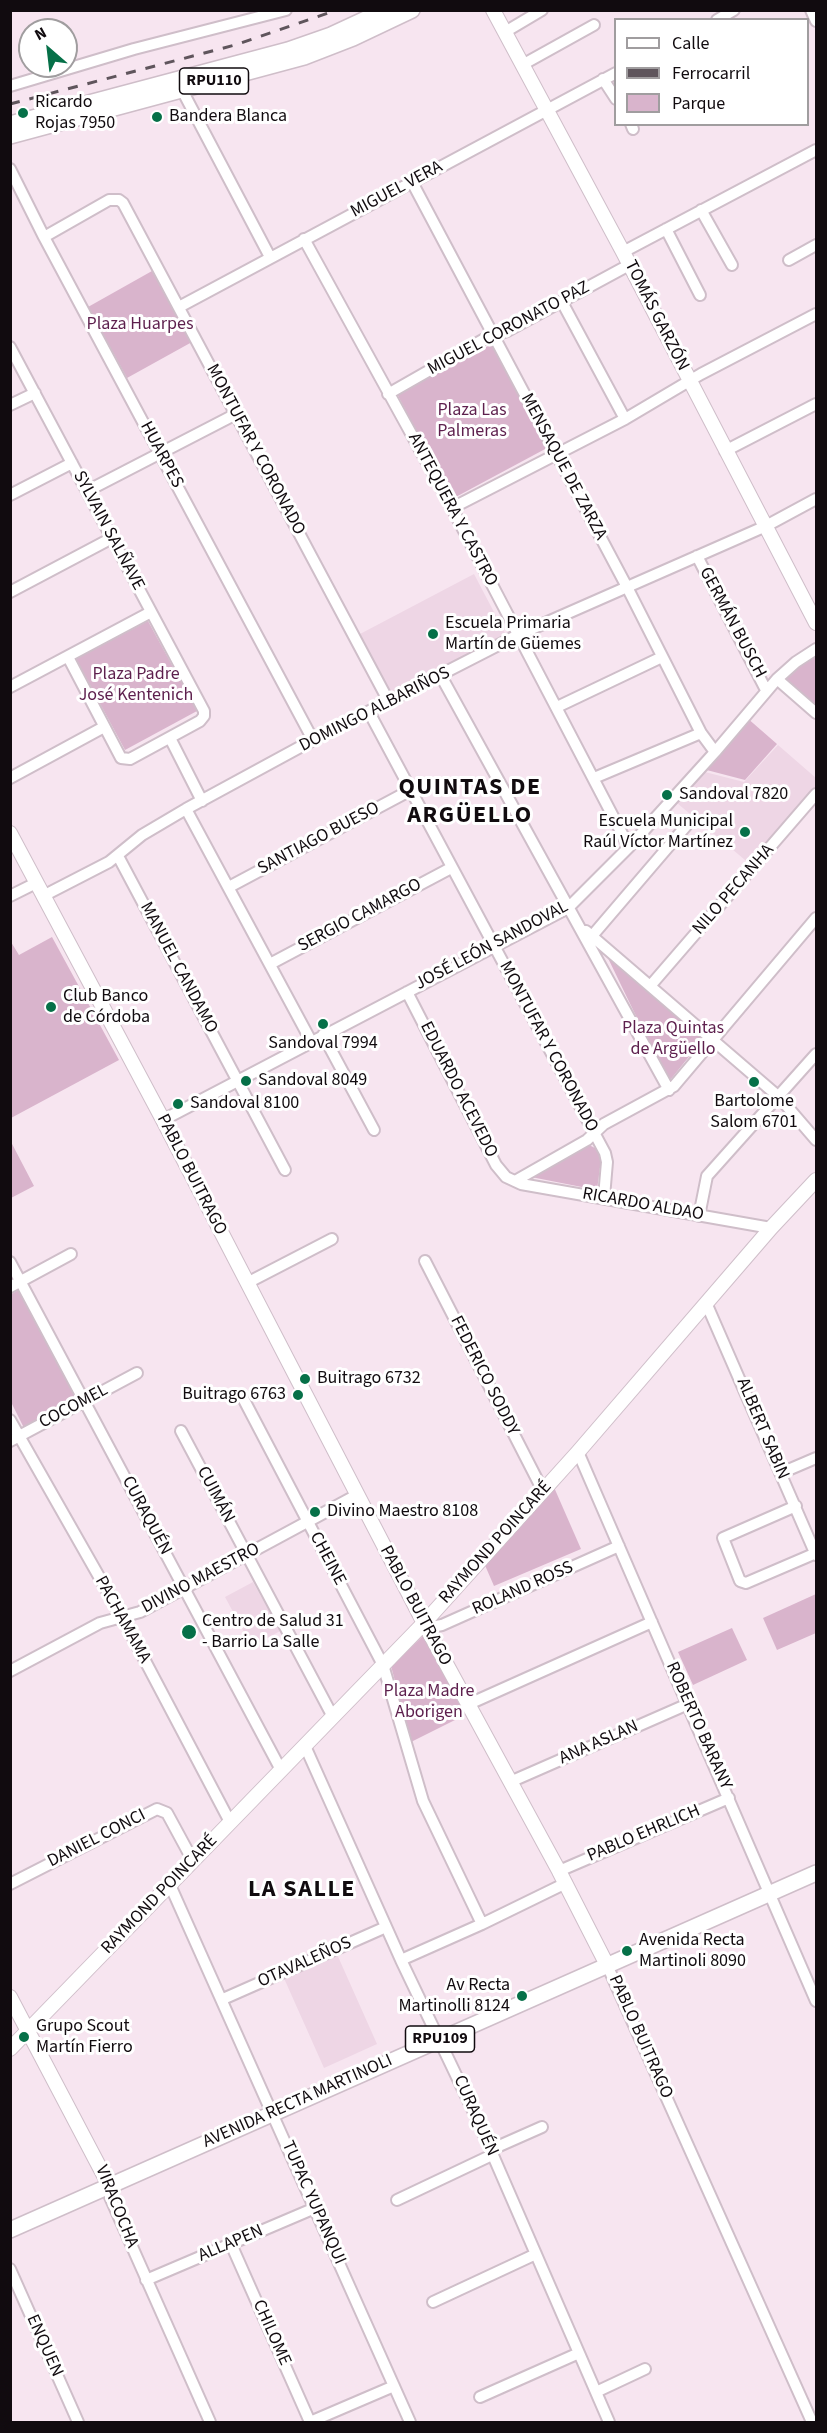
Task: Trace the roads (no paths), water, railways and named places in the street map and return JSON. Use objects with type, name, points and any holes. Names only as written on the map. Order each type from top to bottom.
[{"type":"main road","name":"RPU110","points":[[10,124],[310,43],[385,10]]},
{"type":"main road","name":"RPU110","points":[[10,136],[304,57],[353,38],[412,10]]},
{"type":"main road","name":"TOMÁS GARZÓN","points":[[493,10],[626,258],[816,623]]},
{"type":"main road","name":"PABLO BUITRAGO","points":[[11,837],[163,1120],[425,1625],[563,1877],[610,1969]]},
{"type":"main road","name":"RAYMOND POINCARÉ","points":[[10,2049],[280,1770],[425,1625],[707,1305],[771,1227],[816,1180]]},
{"type":"main road","name":"AVENIDA RECTA MARTINOLI","points":[[772,1899],[816,1873]]},
{"type":"main road","name":"AVENIDA RECTA MARTINOLI","points":[[10,2240],[110,2192],[610,1969],[772,1899],[816,1884]]},
{"type":"main road","name":"VIRACOCHA","points":[[10,1997],[110,2192]]},
{"type":"main road","name":"AVENIDA RECTA MARTINOLI","points":[[10,2230],[110,2192]]},
{"type":"street","points":[[10,86],[134,49],[286,10]]},
{"type":"street","points":[[505,32],[542,10]]},
{"type":"street","points":[[720,18],[734,10]]},
{"type":"street","points":[[811,10],[816,21]]},
{"type":"street","points":[[522,64],[594,25]]},
{"type":"street","points":[[196,73],[182,90],[270,257]]},
{"type":"street","name":"MIGUEL VERA","points":[[179,307],[614,74]]},
{"type":"street","points":[[603,80],[614,97]]},
{"type":"street","name":"MIGUEL CORONATO PAZ","points":[[388,394],[486,338],[562,302],[666,229],[816,150]]},
{"type":"street","name":"HUARPES","points":[[10,169],[44,237],[313,740]]},
{"type":"street","name":"MENSAQUE DE ZARZA","points":[[412,182],[627,587],[701,733],[715,752]]},
{"type":"street","name":"MONTUFAR Y CORONADO","points":[[44,237],[109,200],[119,200],[123,203],[388,702]]},
{"type":"street","points":[[701,210],[732,266]]},
{"type":"street","points":[[666,229],[700,295]]},
{"type":"street","name":"ANTEQUERA Y CASTRO","points":[[304,239],[452,508],[629,847]]},
{"type":"street","points":[[789,260],[816,245]]},
{"type":"street","points":[[562,302],[625,419]]},
{"type":"street","points":[[452,508],[625,419],[690,381],[816,314]]},
{"type":"street","name":"SYLVAIN SALÑAVE","points":[[10,347],[204,711],[200,722],[170,738]]},
{"type":"street","points":[[10,405],[35,393]]},
{"type":"street","points":[[725,451],[816,404]]},
{"type":"street","points":[[87,491],[236,414]]},
{"type":"street","points":[[10,495],[72,463]]},
{"type":"street","name":"DOMINGO ALBARIÑOS","points":[[43,896],[118,856],[142,835],[186,809],[313,740],[518,635],[766,526],[816,499]]},
{"type":"street","points":[[10,592],[112,538]]},
{"type":"street","name":"GERMÁN BUSCH","points":[[697,556],[766,690]]},
{"type":"street","points":[[10,687],[151,612]]},
{"type":"street","name":"JOSÉ LEÓN SANDOVAL","points":[[163,1120],[568,908],[629,847],[715,752],[766,690],[796,662],[816,649]]},
{"type":"street","points":[[68,657],[121,758],[130,759],[170,738],[202,801]]},
{"type":"street","points":[[557,707],[662,657]]},
{"type":"street","points":[[441,676],[669,1090]]},
{"type":"street","name":"GERMÁN BUSCH","points":[[777,679],[816,713]]},
{"type":"street","name":"MONTUFAR Y CORONADO","points":[[369,712],[605,1154],[607,1162],[604,1197]]},
{"type":"street","points":[[10,778],[104,727]]},
{"type":"street","points":[[594,778],[701,733]]},
{"type":"street","name":"SANTIAGO BUESO","points":[[229,887],[410,791]]},
{"type":"street","name":"NILO PECANHA","points":[[651,985],[816,794]]},
{"type":"street","points":[[186,809],[311,1041]]},
{"type":"street","points":[[592,936],[686,826]]},
{"type":"street","name":"MANUEL CANDAMO","points":[[118,856],[285,1170]]},
{"type":"street","name":"SERGIO CAMARGO","points":[[270,964],[451,868]]},
{"type":"street","points":[[10,896],[36,883]]},
{"type":"street","points":[[515,1182],[595,1134],[604,1124],[669,1090],[816,918]]},
{"type":"street","points":[[581,927],[779,1097],[816,1140]]},
{"type":"street","name":"EDUARDO ACEVEDO","points":[[408,992],[496,1166],[506,1177],[515,1182]]},
{"type":"street","points":[[323,1035],[374,1130]]},
{"type":"street","points":[[699,1216],[707,1176],[816,1054]]},
{"type":"street","name":"RICARDO ALDAO","points":[[515,1182],[771,1227]]},
{"type":"street","points":[[247,1283],[332,1239]]},
{"type":"street","points":[[16,1284],[71,1254]]},
{"type":"street","name":"FEDERICO SODDY","points":[[425,1261],[543,1491]]},
{"type":"street","name":"CURAQUÉN","points":[[10,1262],[16,1284],[84,1401],[280,1770]]},
{"type":"street","name":"ALBERT SABIN","points":[[707,1305],[816,1554]]},
{"type":"street","name":"COCOMEL","points":[[15,1439],[136,1373]]},
{"type":"street","name":"CHEINE","points":[[243,1398],[383,1665],[423,1801],[482,1924]]},
{"type":"street","name":"PACHAMAMA","points":[[10,1420],[15,1439],[122,1617],[230,1822]]},
{"type":"street","name":"CUIMÁN","points":[[181,1431],[333,1717]]},
{"type":"street","name":"ROBERTO BARANY","points":[[578,1452],[816,2001]]},
{"type":"street","points":[[781,1473],[816,1458]]},
{"type":"street","name":"DIVINO MAESTRO","points":[[10,1671],[100,1623],[140,1612],[357,1495]]},
{"type":"street","points":[[796,1506],[723,1538],[740,1581],[746,1583],[816,1554]]},
{"type":"street","name":"ROLAND ROSS","points":[[425,1625],[442,1625],[619,1546]]},
{"type":"street","points":[[469,1704],[652,1622]]},
{"type":"street","name":"ANA ASLAN","points":[[510,1782],[688,1704]]},
{"type":"street","name":"CURAQUÉN","points":[[305,1746],[401,1960],[491,2152],[609,2422]]},
{"type":"street","name":"PABLO EHRLICH","points":[[401,1960],[482,1924],[563,1877],[729,1798]]},
{"type":"street","name":"DANIEL CONCI","points":[[10,1884],[157,1809],[167,1813],[193,1861]]},
{"type":"street","name":"TUPAC YUPANQUI","points":[[170,1885],[223,1999],[410,2422]]},
{"type":"street","name":"OTAVALEÑOS","points":[[223,1999],[386,1927]]},
{"type":"street","name":"PABLO BUITRAGO","points":[[610,1969],[812,2422]]},
{"type":"street","points":[[397,2200],[542,2127]]},
{"type":"street","name":"VIRACOCHA","points":[[110,2192],[146,2280],[210,2422]]},
{"type":"street","name":"ALLAPEN","points":[[146,2280],[315,2208]]},
{"type":"street","name":"CHILOME","points":[[231,2244],[310,2422]]},
{"type":"street","points":[[433,2302],[536,2254]]},
{"type":"street","name":"ENQUEN","points":[[10,2269],[78,2422]]},
{"type":"street","points":[[480,2397],[579,2353]]},
{"type":"street","points":[[596,2392],[645,2369]]},
{"type":"street","points":[[310,2422],[394,2386]]},
{"type":"railway","points":[[10,104],[235,45],[337,10]]},
{"type":"place","name":"Ricardo Rojas 7950","points":[[23,113]]},
{"type":"place","name":"Bandera Blanca","points":[[157,117]]},
{"type":"place","name":"Escuela Primaria Martín de Güemes","points":[[433,634]]},
{"type":"place","name":"Sandoval 7820","points":[[667,795]]},
{"type":"place","name":"Escuela Municipal Raúl Víctor Martínez","points":[[745,832]]},
{"type":"place","name":"Club Banco de Córdoba","points":[[51,1007]]},
{"type":"place","name":"Sandoval 7994","points":[[323,1024]]},
{"type":"place","name":"Sandoval 8049","points":[[246,1081]]},
{"type":"place","name":"Bartolome Salom 6701","points":[[754,1082]]},
{"type":"place","name":"Sandoval 8100","points":[[178,1104]]},
{"type":"place","name":"Buitrago 6732","points":[[305,1379]]},
{"type":"place","name":"Buitrago 6763","points":[[298,1395]]},
{"type":"place","name":"Divino Maestro 8108","points":[[315,1512]]},
{"type":"place","name":"Centro de Salud 31 - Barrio La Salle","points":[[189,1632]]},
{"type":"place","name":"Avenida Recta Martinoli 8090","points":[[627,1951]]},
{"type":"place","name":"Av Recta Martinolli 8124","points":[[522,1996]]},
{"type":"place","name":"Grupo Scout Martín Fierro","points":[[24,2037]]},
{"type":"district","name":"QUINTAS DE ARGÜELLO","points":[[470,803]]},
{"type":"district","name":"LA SALLE","points":[[302,1891]]},
{"type":"park label","name":"Plaza Huarpes","points":[[140,325]]},
{"type":"park label","name":"Plaza Las Palmeras","points":[[472,421]]},
{"type":"park label","name":"Plaza Padre José Kentenich","points":[[136,685]]},
{"type":"park label","name":"Plaza Quintas de Argüello","points":[[673,1039]]},
{"type":"park label","name":"Plaza Madre Aborigen","points":[[429,1702]]}]
